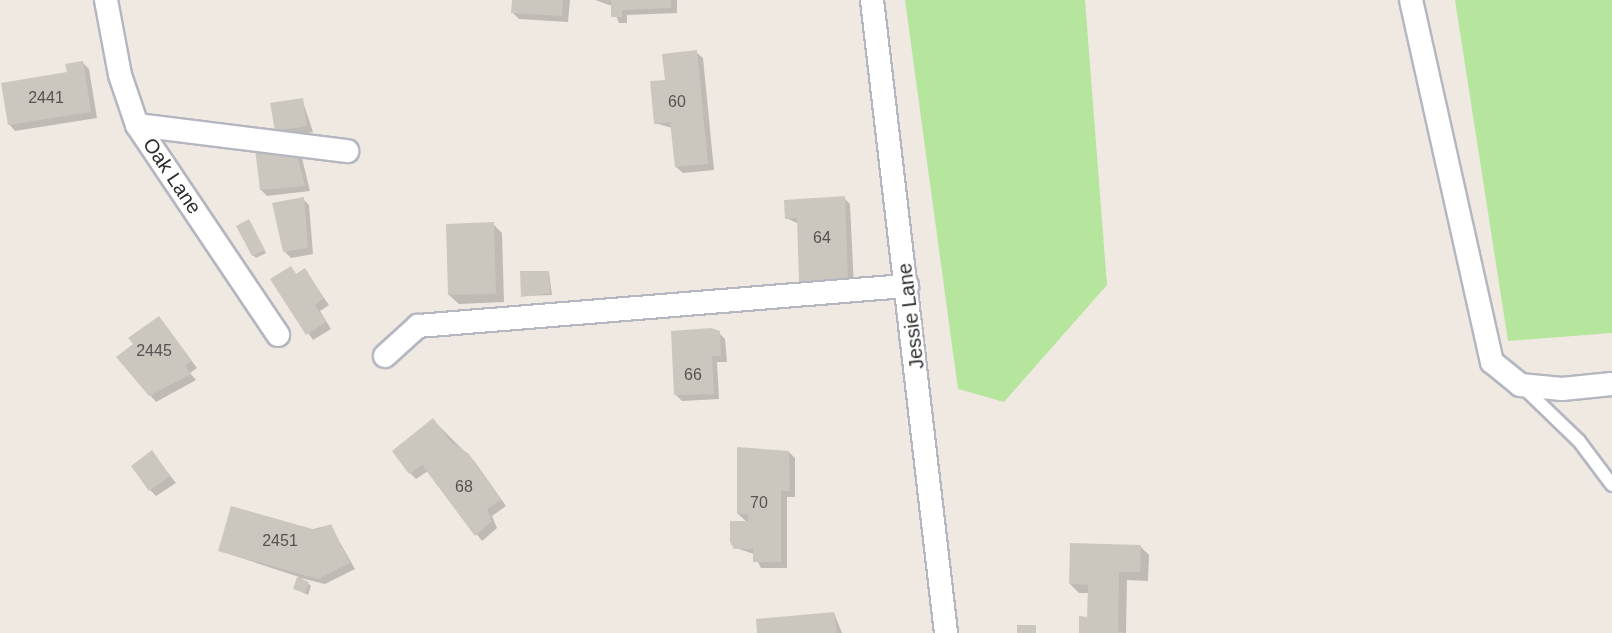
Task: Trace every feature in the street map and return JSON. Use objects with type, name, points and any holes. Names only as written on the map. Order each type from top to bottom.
[{"type":"street","name":"Oak Lane","points":[[106,0],[120,75],[137,125],[278,335]]},
{"type":"street","name":"Jessie Lane","points":[[872,0],[946,633]]},
{"type":"street","points":[[1411,0],[1492,362],[1520,385],[1562,389],[1612,384]]},
{"type":"street","points":[[137,125],[346,151]]},
{"type":"street","points":[[385,356],[418,326],[907,286]]},
{"type":"lane","points":[[1520,385],[1579,441],[1612,485]]},
{"type":"green space","points":[[905,0],[1085,0],[1107,285],[1004,402],[958,389]]},
{"type":"green space","points":[[1455,0],[1612,0],[1612,333],[1508,341]]},
{"type":"building","points":[[512,0],[563,0],[562,16],[511,13]]},
{"type":"building","points":[[611,0],[671,0],[671,8],[622,10],[622,17],[611,17]]},
{"type":"building","points":[[697,50],[708,164],[675,167],[670,122],[654,124],[650,81],[665,80],[662,54]]},
{"type":"building","points":[[83,61],[91,112],[8,125],[1,83],[67,72],[65,64]]},
{"type":"building","points":[[303,98],[307,126],[275,131],[270,103]]},
{"type":"building","points":[[295,146],[305,186],[260,190],[255,149]]},
{"type":"building","points":[[845,196],[848,281],[799,284],[797,218],[785,219],[784,200]]},
{"type":"building","points":[[304,197],[308,248],[283,252],[272,203]]},
{"type":"building","points":[[249,219],[265,250],[252,256],[236,226]]},
{"type":"building","points":[[494,222],[496,294],[448,295],[446,224]]},
{"type":"building","points":[[291,266],[296,274],[305,268],[324,298],[315,305],[326,322],[306,335],[270,279]]},
{"type":"building","points":[[520,271],[549,271],[550,293],[521,297]]},
{"type":"building","points":[[159,316],[192,361],[185,366],[191,374],[149,396],[116,357],[133,344],[128,338]]},
{"type":"building","points":[[711,328],[720,331],[721,356],[712,356],[714,394],[674,395],[671,331]]},
{"type":"building","points":[[433,418],[450,441],[469,454],[501,500],[487,509],[492,521],[475,536],[422,465],[409,474],[392,451]]},
{"type":"building","points":[[737,447],[789,451],[790,491],[781,491],[781,562],[753,562],[753,549],[734,549],[730,542],[730,521],[748,521],[748,514],[737,514]]},
{"type":"building","points":[[152,450],[170,476],[149,491],[131,466]]},
{"type":"building","points":[[231,506],[316,530],[331,524],[350,563],[318,579],[218,551]]},
{"type":"building","points":[[1070,543],[1141,545],[1140,572],[1119,572],[1118,631],[1125,633],[1079,633],[1079,616],[1087,617],[1088,585],[1069,584]]},
{"type":"building","points":[[297,577],[309,582],[305,593],[293,589]]},
{"type":"building","points":[[834,612],[837,633],[757,633],[756,619]]},
{"type":"building","points":[[1017,625],[1036,625],[1036,633],[1017,633]]}]
